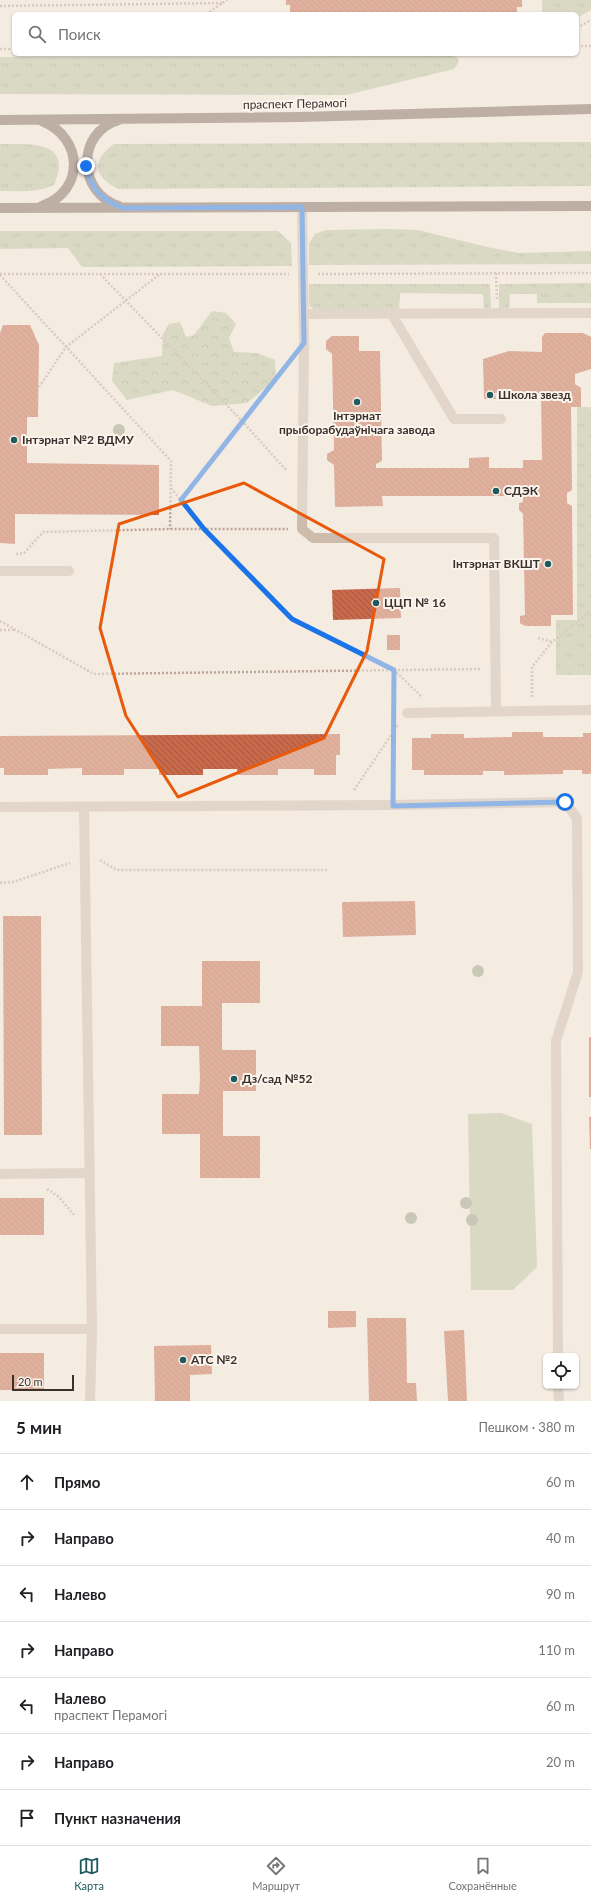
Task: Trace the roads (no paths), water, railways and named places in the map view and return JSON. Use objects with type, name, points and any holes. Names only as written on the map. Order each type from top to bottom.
[{"type":"main road","name":"праспект Перамогі","points":[[0,120],[300,117],[591,109]]},
{"type":"main road","points":[[123,208],[105,200],[97,193],[88,176],[86,166],[87,155],[96,135],[114,122],[125,119]]},
{"type":"main road","points":[[32,120],[51,125],[66,138],[73,156],[74,166],[72,177],[61,195],[52,202],[32,208]]},
{"type":"main road","points":[[0,208],[591,206]]},
{"type":"lane","points":[[302,207],[304,314],[302,529],[313,538],[494,538],[496,711]]},
{"type":"lane","points":[[391,313],[454,419],[501,419]]},
{"type":"lane","points":[[304,314],[591,313]]},
{"type":"lane","points":[[0,571],[69,571]]},
{"type":"lane","points":[[407,712],[591,710]]},
{"type":"lane","points":[[0,807],[393,806],[565,802],[577,818],[578,972],[556,1041],[558,1353]]},
{"type":"lane","points":[[84,807],[92,1329],[90,1401]]},
{"type":"lane","points":[[0,1174],[89,1173]]},
{"type":"lane","points":[[0,1329],[92,1329]]},
{"type":"lane","points":[[558,1389],[558,1401]]},
{"type":"place","name":"Школа звезд","points":[[490,395]]},
{"type":"place","name":"Інтэрнат прыборабудаўнічага завода","points":[[357,402]]},
{"type":"place","name":"Інтэрнат №2 ВДМУ","points":[[14,440]]},
{"type":"place","name":"СДЭК","points":[[496,491]]},
{"type":"place","name":"Інтэрнат ВКШТ","points":[[548,564]]},
{"type":"place","name":"ЦЦП № 16","points":[[376,603]]},
{"type":"place","name":"Дз/сад №52","points":[[234,1079]]},
{"type":"place","name":"АТС №2","points":[[183,1360]]}]
